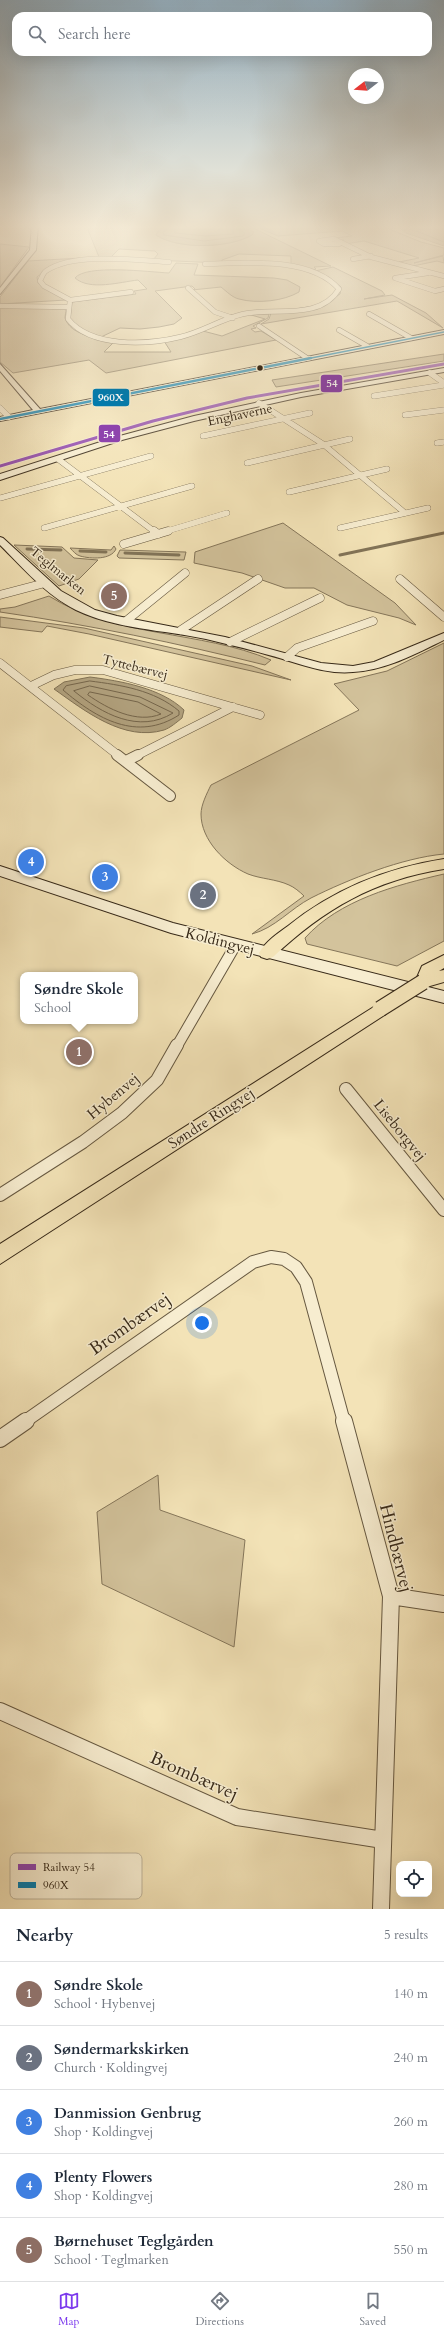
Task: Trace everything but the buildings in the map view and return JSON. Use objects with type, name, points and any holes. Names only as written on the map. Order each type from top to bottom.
[{"type":"main road","points":[[268,953],[298,923],[321,907],[356,889],[395,874],[444,864]]},
{"type":"main road","name":"Søndre Ringvej","points":[[0,1255],[423,982],[441,967]]},
{"type":"main road","points":[[0,1252],[40,1229]]},
{"type":"street","points":[[69,314],[70,322],[80,332],[123,341],[153,341],[179,337],[246,314]]},
{"type":"street","points":[[221,314],[233,318]]},
{"type":"street","points":[[369,314],[411,338]]},
{"type":"street","points":[[259,326],[307,358]]},
{"type":"street","points":[[339,330],[367,346]]},
{"type":"street","points":[[0,419],[444,332]]},
{"type":"street","points":[[0,366],[38,411]]},
{"type":"street","points":[[0,477],[157,428],[260,403],[345,386],[444,370]]},
{"type":"street","points":[[430,372],[444,384]]},
{"type":"street","points":[[374,396],[444,384]]},
{"type":"street","name":"Enghaverne","points":[[260,403],[323,444],[405,513]]},
{"type":"street","points":[[0,408],[9,417]]},
{"type":"street","points":[[405,415],[444,410]]},
{"type":"street","name":"Enghaverne","points":[[203,436],[310,413]]},
{"type":"street","points":[[247,463],[350,438]]},
{"type":"street","points":[[437,443],[444,442]]},
{"type":"street","points":[[0,498],[151,456]]},
{"type":"street","points":[[58,459],[158,534]]},
{"type":"street","points":[[289,492],[387,469]]},
{"type":"street","points":[[44,528],[192,486]]},
{"type":"street","points":[[340,528],[428,508]]},
{"type":"street","points":[[124,544],[228,513]]},
{"type":"street","name":"Teglmarken","points":[[0,540],[45,583],[66,600],[81,608],[126,621],[180,630],[230,642],[316,666],[335,668],[370,666],[390,662],[444,636]]},
{"type":"street","points":[[126,621],[185,573]]},
{"type":"street","points":[[180,630],[258,579]]},
{"type":"street","points":[[400,579],[444,617]]},
{"type":"street","points":[[0,594],[45,583]]},
{"type":"street","points":[[230,642],[320,598]]},
{"type":"street","points":[[286,657],[297,648],[373,621]]},
{"type":"street","points":[[0,663],[170,796]]},
{"type":"street","name":"Tyttebærvej","points":[[31,686],[54,675],[76,670],[103,670],[260,715]]},
{"type":"street","points":[[126,761],[233,707]]},
{"type":"street","name":"Koldingvej","points":[[0,871],[171,928],[235,946],[444,997]]},
{"type":"street","name":"Hybenvej","points":[[0,1195],[118,1117],[141,1097],[157,1080],[235,946]]},
{"type":"street","name":"Liseborgvej","points":[[346,1089],[444,1210]]},
{"type":"street","name":"Brombærvej","points":[[0,1439],[253,1262],[265,1257],[287,1259]]},
{"type":"street","name":"Hindbærvej","points":[[287,1259],[298,1268],[306,1282],[391,1596],[382,1909]]},
{"type":"street","points":[[391,1596],[444,1604]]},
{"type":"street","name":"Brombærvej","points":[[0,1711],[237,1817],[383,1840]]},
{"type":"shaded area","points":[[0,314],[65,314],[65,318],[68,324],[78,332],[100,339],[115,341],[104,352],[171,352],[164,341],[203,331],[222,336],[265,319],[248,314],[269,314],[268,318],[253,326],[256,328],[251,329],[255,332],[261,331],[276,340],[106,373],[89,360],[13,373],[0,362]]},
{"type":"shaded area","points":[[71,314],[178,314],[182,318],[174,324],[159,327],[140,329],[120,328],[101,337],[83,331],[70,319]]},
{"type":"shaded area","points":[[271,314],[320,314],[261,324],[269,319]]},
{"type":"shaded area","points":[[419,314],[427,314],[443,328]]},
{"type":"shaded area","points":[[444,354],[444,361],[276,387],[272,380]]},
{"type":"shaded area","points":[[283,523],[395,603],[416,625],[399,618],[347,605],[314,588],[285,588],[242,573],[194,563],[195,552]]},
{"type":"shaded area","points":[[14,545],[62,547],[74,558],[98,560],[79,579],[59,586]]},
{"type":"shaded area","points":[[114,546],[116,549],[113,553],[100,558],[84,557],[75,553],[70,548],[111,550]]},
{"type":"shaded area","points":[[120,550],[186,552],[184,560],[119,558],[117,556]]},
{"type":"shaded area","points":[[49,596],[75,610],[102,620],[130,627],[216,643],[244,650],[271,660],[265,665],[133,635],[0,612],[0,609],[15,607]]},
{"type":"shaded area","points":[[0,617],[84,628],[252,666],[291,680],[89,634],[47,626],[42,632],[0,627]]},
{"type":"shaded area","points":[[444,643],[444,854],[411,860],[376,870],[342,884],[303,902],[275,923],[252,934],[304,896],[289,885],[279,881],[253,876],[239,870],[216,850],[205,833],[201,814],[203,803],[211,785],[359,710],[334,684],[387,671]]},
{"type":"shaded area","points":[[444,874],[444,941],[397,966],[307,944],[305,938],[319,925],[351,904],[388,889]]},
{"type":"shaded area","points":[[158,1475],[160,1510],[245,1540],[234,1647],[102,1584],[97,1512]]},
{"type":"water","points":[[90,677],[127,683],[164,696],[175,702],[184,710],[182,718],[164,730],[149,733],[134,732],[120,728],[92,715],[54,689],[64,682]]},
{"type":"waterway","points":[[340,555],[444,533]]},
{"type":"waterway","points":[[27,549],[61,550]]},
{"type":"waterway","points":[[80,551],[106,552]]},
{"type":"waterway","points":[[125,553],[179,555]]},
{"type":"rail line","name":"54","points":[[0,466],[153,421],[247,398],[444,364]]},
{"type":"transit line","name":"960X","points":[[0,419],[444,332]]},
{"type":"place","name":"Børnehuset Teglgården","points":[[114,596]]},
{"type":"place","name":"Plenty Flowers","points":[[31,862]]},
{"type":"place","name":"Danmission Genbrug","points":[[105,877]]},
{"type":"place","name":"Søndermarkskirken","points":[[203,895]]},
{"type":"place","name":"Søndre Skole","points":[[79,1052]]}]
